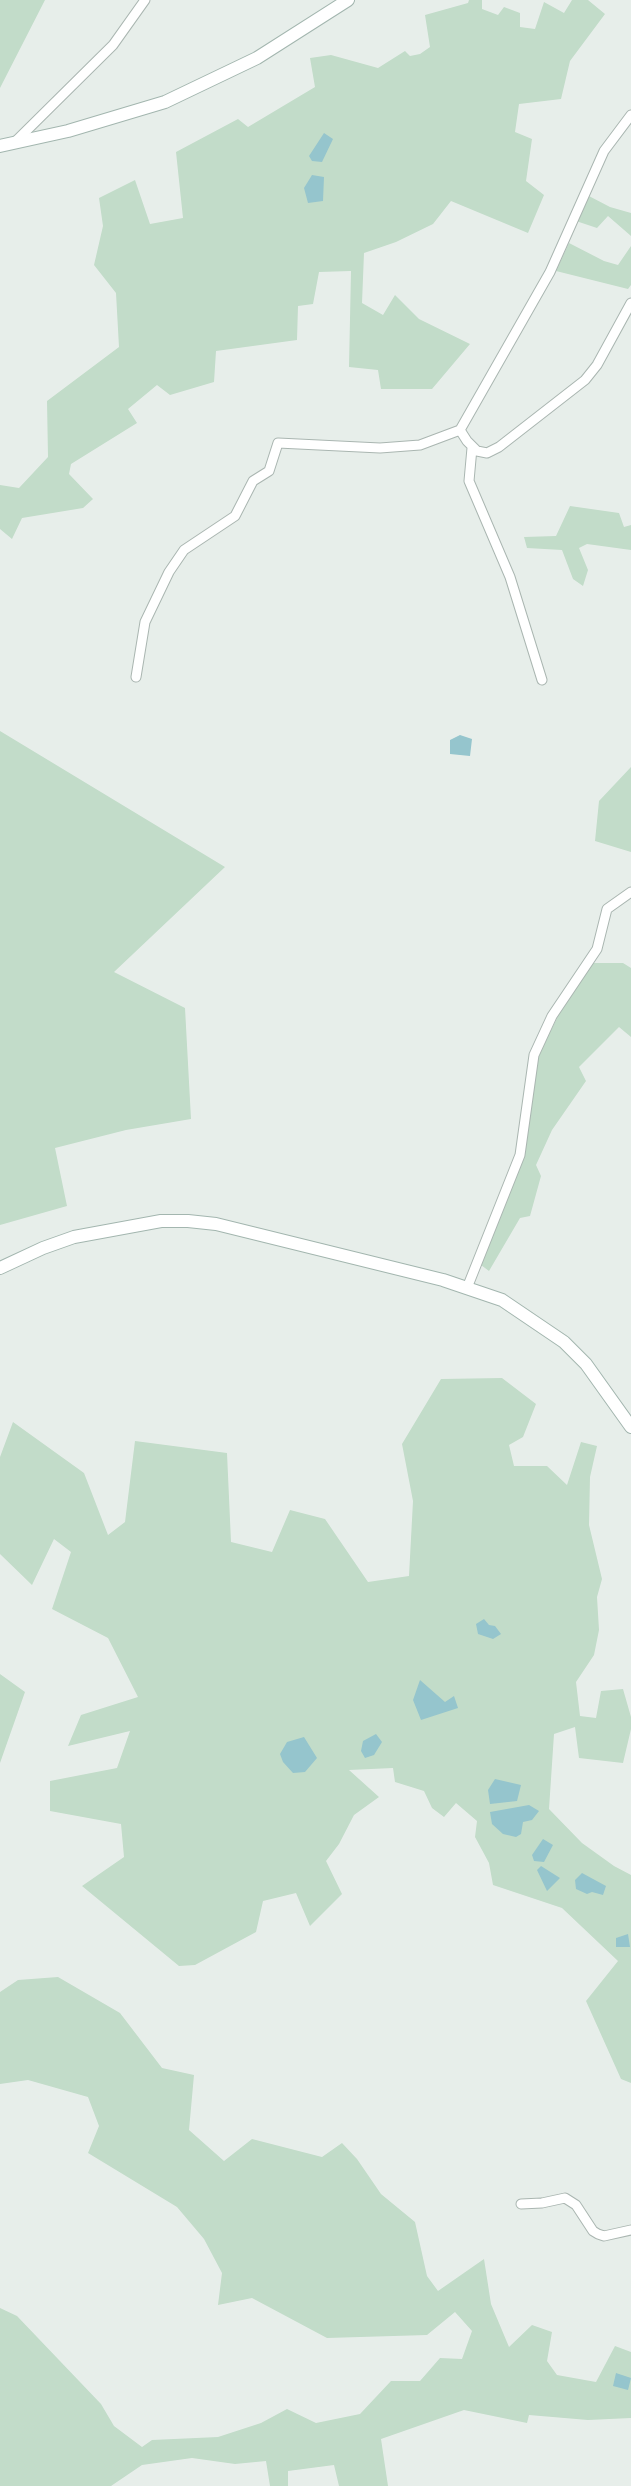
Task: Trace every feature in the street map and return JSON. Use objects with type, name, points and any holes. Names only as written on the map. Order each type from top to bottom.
[{"type":"street","points":[[14,143],[114,45],[145,0]]},
{"type":"street","points":[[0,146],[68,131],[165,102],[257,58],[348,0]]},
{"type":"street","points":[[136,678],[145,622],[169,572],[184,550],[235,516],[253,481],[269,471],[278,443],[380,448],[420,445],[460,430],[550,272],[604,151],[631,115]]},
{"type":"street","points":[[472,448],[487,453],[499,447],[585,380],[597,365],[631,303]]},
{"type":"street","points":[[460,430],[472,448],[470,481],[510,577],[542,680]]},
{"type":"street","points":[[467,1288],[520,1155],[534,1055],[552,1016],[596,949],[607,908],[631,892]]},
{"type":"street","points":[[0,1268],[43,1248],[81,1235],[161,1221],[188,1221],[216,1224],[467,1288],[502,1300],[564,1342],[586,1364],[631,1427]]},
{"type":"street","points":[[520,2204],[542,2203],[565,2198],[576,2205],[593,2231],[598,2234],[604,2236],[631,2230]]},
{"type":"green space","points":[[0,0],[45,0],[0,88]]},
{"type":"green space","points":[[469,0],[482,0],[482,9],[498,15],[504,7],[520,13],[520,27],[535,29],[544,2],[564,13],[572,0],[588,0],[605,14],[570,61],[561,99],[519,104],[515,132],[532,139],[526,181],[544,195],[528,233],[451,201],[433,224],[396,242],[364,253],[362,303],[383,315],[395,295],[419,319],[470,344],[432,389],[381,389],[378,370],[349,367],[351,271],[319,272],[313,304],[298,306],[297,340],[216,351],[214,382],[170,395],[157,385],[128,409],[137,423],[71,464],[69,474],[93,499],[83,508],[22,518],[12,539],[0,529],[0,485],[19,488],[48,457],[47,401],[119,347],[116,293],[94,265],[103,226],[99,198],[135,180],[150,224],[183,218],[176,152],[238,119],[248,127],[315,87],[310,58],[331,55],[378,68],[405,51],[410,56],[420,54],[430,47],[425,15],[468,3]]},
{"type":"green space","points":[[587,195],[610,207],[631,213],[631,236],[608,216],[597,228],[576,221]]},
{"type":"green space","points":[[569,243],[604,261],[618,265],[631,246],[631,285],[628,289],[556,271]]},
{"type":"green space","points":[[570,506],[619,513],[624,527],[631,525],[631,550],[587,544],[579,548],[588,570],[583,586],[573,579],[562,550],[527,548],[524,537],[556,536]]},
{"type":"green space","points":[[0,731],[225,867],[114,972],[185,1008],[191,1119],[126,1130],[55,1148],[67,1206],[0,1225]]},
{"type":"green space","points":[[631,767],[631,852],[595,841],[599,801]]},
{"type":"green space","points":[[593,963],[623,963],[631,968],[631,1037],[619,1027],[579,1067],[586,1081],[552,1130],[536,1165],[541,1176],[530,1216],[520,1218],[489,1271],[481,1265],[524,1156],[538,1057],[558,1016]]},
{"type":"green space","points":[[502,1378],[536,1404],[523,1437],[509,1445],[514,1466],[547,1466],[567,1485],[581,1442],[597,1446],[590,1477],[589,1525],[602,1579],[597,1597],[599,1630],[594,1655],[576,1682],[580,1716],[596,1718],[601,1691],[623,1689],[631,1717],[631,1729],[623,1763],[579,1758],[575,1727],[554,1734],[549,1809],[582,1843],[614,1866],[631,1875],[631,2083],[621,2079],[586,2001],[618,1961],[562,1908],[493,1885],[489,1863],[475,1837],[477,1821],[456,1803],[444,1817],[432,1808],[424,1791],[395,1782],[393,1768],[349,1770],[379,1797],[354,1815],[339,1844],[326,1861],[342,1894],[310,1926],[296,1893],[263,1901],[256,1932],[195,1965],[179,1966],[82,1886],[124,1857],[121,1824],[50,1811],[50,1781],[117,1768],[130,1731],[68,1746],[81,1715],[138,1697],[108,1638],[52,1609],[71,1552],[54,1539],[32,1585],[0,1554],[0,1457],[13,1422],[84,1473],[108,1535],[125,1522],[135,1441],[227,1453],[231,1542],[272,1552],[290,1510],[325,1519],[368,1582],[409,1576],[413,1501],[402,1444],[441,1379]]},
{"type":"green space","points":[[0,1674],[25,1692],[0,1763]]},
{"type":"green space","points":[[58,1977],[120,2013],[162,2068],[194,2075],[189,2130],[224,2161],[252,2139],[322,2157],[342,2143],[357,2159],[381,2194],[415,2222],[427,2276],[438,2291],[484,2259],[491,2304],[509,2347],[532,2325],[552,2332],[547,2361],[557,2375],[596,2382],[615,2346],[631,2352],[631,2418],[588,2420],[529,2415],[527,2423],[464,2410],[381,2439],[388,2486],[339,2486],[334,2465],[288,2471],[288,2486],[270,2486],[266,2461],[235,2464],[192,2458],[142,2465],[111,2486],[0,2486],[0,2308],[17,2316],[101,2404],[114,2426],[142,2447],[152,2440],[218,2437],[261,2423],[287,2409],[316,2423],[360,2414],[391,2381],[420,2381],[440,2358],[462,2359],[472,2331],[455,2312],[427,2335],[327,2338],[252,2298],[218,2305],[222,2273],[204,2239],[177,2207],[88,2153],[99,2126],[88,2097],[28,2080],[0,2084],[0,1992],[18,1980]]},
{"type":"water","points":[[324,133],[333,139],[322,162],[312,161],[309,156]]},
{"type":"water","points":[[312,175],[324,177],[323,201],[308,203],[304,188]]},
{"type":"water","points":[[460,735],[472,739],[470,756],[450,754],[450,740]]},
{"type":"water","points":[[484,1619],[489,1625],[495,1626],[501,1634],[493,1639],[478,1634],[476,1624]]},
{"type":"water","points":[[420,1680],[445,1702],[454,1696],[458,1708],[421,1720],[413,1700]]},
{"type":"water","points":[[376,1734],[382,1742],[374,1755],[365,1758],[361,1751],[363,1741]]},
{"type":"water","points":[[304,1737],[317,1758],[305,1772],[293,1773],[283,1762],[280,1754],[287,1742]]},
{"type":"water","points":[[495,1779],[521,1785],[517,1801],[490,1804],[488,1790]]},
{"type":"water","points":[[529,1805],[539,1811],[532,1820],[523,1822],[521,1834],[516,1837],[503,1834],[492,1824],[490,1812]]},
{"type":"water","points":[[543,1839],[553,1845],[544,1862],[534,1861],[532,1855]]},
{"type":"water","points":[[541,1866],[560,1878],[547,1891],[537,1870]]},
{"type":"water","points":[[582,1873],[606,1886],[603,1895],[592,1892],[587,1894],[576,1889],[575,1880]]},
{"type":"water","points":[[628,1934],[630,1947],[616,1947],[616,1938]]},
{"type":"water","points":[[616,2373],[631,2378],[628,2390],[613,2386]]}]
